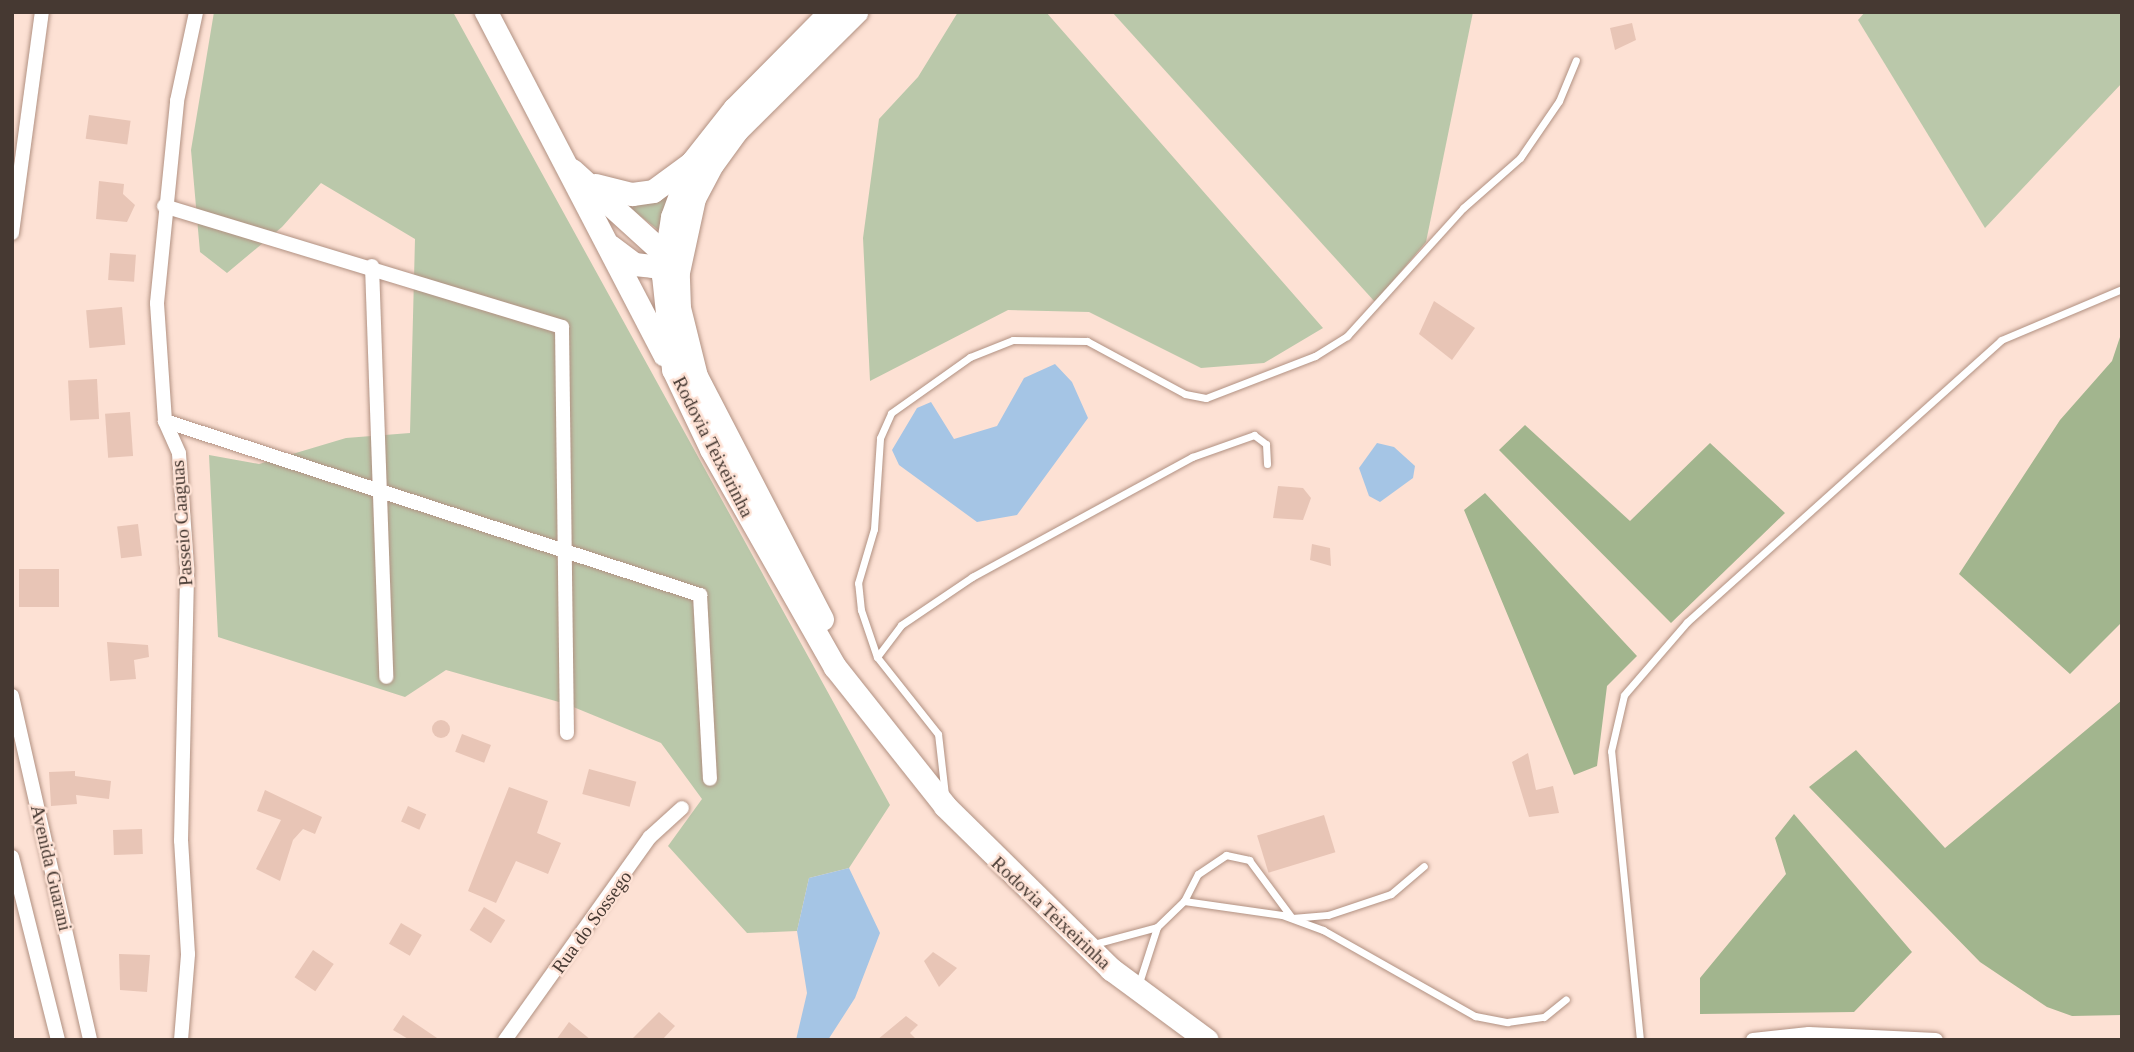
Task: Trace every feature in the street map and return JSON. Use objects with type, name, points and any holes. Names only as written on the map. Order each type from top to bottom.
[{"type":"main road","points":[[486,12],[572,170],[673,369]]},
{"type":"main road","name":"Rodovia Teixeirinha","points":[[830,12],[734,109],[692,162],[672,216],[672,263],[679,309],[696,376],[863,700]]},
{"type":"main road","name":"Rodovia Teixeirinha","points":[[856,12],[737,130],[694,198],[672,263],[663,314],[673,369],[788,590],[863,700],[945,806],[1084,945],[1137,990],[1207,1040]]},
{"type":"main road","points":[[595,185],[632,194],[653,191],[692,162]]},
{"type":"main road","points":[[572,170],[595,185],[672,263]]},
{"type":"main road","points":[[608,244],[644,266],[672,263]]},
{"type":"street","points":[[12,233],[42,12]]},
{"type":"street","name":"Passeio Caaguas","points":[[181,1040],[188,954],[181,841],[187,568],[179,453],[165,421],[157,303],[164,206],[196,12]]},
{"type":"street","points":[[164,206],[372,266],[562,327],[567,733]]},
{"type":"street","points":[[372,266],[376,486],[386,677]]},
{"type":"street","points":[[165,421],[566,547],[700,595],[710,779]]},
{"type":"street","name":"Avenida Guarani","points":[[12,696],[90,1040]]},
{"type":"street","name":"Rua do Sossego","points":[[505,1040],[650,838],[681,808]]},
{"type":"street","name":"Avenida Guarani","points":[[12,857],[15,888],[58,1040]]},
{"type":"street","points":[[1753,1040],[1809,1034],[1936,1040]]},
{"type":"lane","points":[[945,806],[938,734],[877,657],[859,583],[874,529],[880,438],[903,399],[970,357],[1013,340],[1087,341],[1185,394],[1206,398],[1315,356],[1348,336],[1463,208],[1520,158],[1559,101],[1576,60]]},
{"type":"lane","points":[[1640,1040],[1611,751],[1624,695],[1686,622],[2001,340],[2122,289]]},
{"type":"lane","points":[[877,657],[901,625],[972,578],[1192,457],[1254,435],[1266,444],[1266,464]]},
{"type":"lane","points":[[1137,990],[1142,958],[1157,927],[1184,901],[1198,874],[1226,855],[1241,856],[1292,918],[1475,1016],[1507,1022],[1544,1017],[1566,999]]},
{"type":"lane","points":[[1184,901],[1292,918],[1328,915],[1391,894],[1424,866]]},
{"type":"lane","points":[[1084,945],[1157,927]]},
{"type":"green space","points":[[214,12],[453,12],[890,805],[849,868],[809,878],[797,931],[747,933],[668,846],[702,799],[661,743],[566,704],[446,670],[405,697],[218,637],[209,455],[259,464],[346,438],[410,433],[415,239],[321,183],[282,227],[227,273],[200,252],[191,150]]},
{"type":"green space","points":[[958,12],[1046,12],[1323,328],[1264,363],[1201,368],[1089,312],[1008,310],[870,381],[863,238],[879,119],[918,77]]},
{"type":"green space","points":[[1112,12],[1473,12],[1426,242],[1375,302]]},
{"type":"green space","points":[[1865,12],[2122,12],[2122,83],[1985,228],[1858,20]]},
{"type":"green space","points":[[671,191],[661,232],[621,201]]},
{"type":"green space","points":[[2122,331],[2122,622],[2070,674],[1959,574],[2060,420],[2112,361]]},
{"type":"green space","points":[[1525,425],[1630,521],[1710,443],[1785,513],[1671,623],[1499,450]]},
{"type":"green space","points":[[1485,493],[1637,656],[1607,686],[1597,766],[1574,775],[1464,510]]},
{"type":"green space","points":[[2122,700],[2122,1015],[2072,1016],[2047,1007],[1980,962],[1809,787],[1856,750],[1945,848]]},
{"type":"green space","points":[[1794,814],[1912,952],[1854,1012],[1700,1014],[1700,978],[1786,874],[1775,838]]},
{"type":"water","points":[[1055,364],[1072,382],[1088,418],[1017,515],[977,522],[899,465],[892,450],[917,408],[931,402],[954,439],[997,426],[1024,378]]},
{"type":"water","points":[[1377,443],[1394,447],[1415,466],[1413,478],[1380,502],[1369,496],[1359,468]]},
{"type":"water","points":[[849,868],[880,933],[855,998],[828,1040],[796,1040],[807,993],[797,931],[809,878]]},
{"type":"building","points":[[1632,23],[1636,40],[1615,50],[1610,28]]},
{"type":"building","points":[[89,115],[131,121],[127,145],[86,139]]},
{"type":"building","points":[[99,181],[124,184],[123,194],[135,205],[127,222],[96,219]]},
{"type":"building","points":[[110,253],[136,255],[134,282],[108,280]]},
{"type":"building","points":[[1434,301],[1475,328],[1452,360],[1419,334]]},
{"type":"building","points":[[122,307],[125,345],[89,348],[86,310]]},
{"type":"building","points":[[97,379],[99,419],[70,420],[68,381]]},
{"type":"building","points":[[130,412],[133,456],[108,458],[105,414]]},
{"type":"building","points":[[1278,486],[1303,488],[1311,498],[1303,520],[1273,518]]},
{"type":"building","points":[[138,524],[142,556],[121,558],[117,527]]},
{"type":"building","points":[[1312,544],[1330,548],[1331,566],[1310,560]]},
{"type":"building","points":[[19,569],[59,569],[59,607],[19,607]]},
{"type":"building","points":[[107,642],[148,645],[149,657],[134,660],[136,679],[110,681]]},
{"type":"building","points":[[437,720],[445,720],[450,729],[448,736],[437,738],[432,733],[432,725]]},
{"type":"building","points":[[462,734],[491,745],[484,763],[455,752]]},
{"type":"building","points":[[1528,753],[1536,790],[1553,786],[1559,813],[1529,817],[1512,762]]},
{"type":"building","points":[[589,769],[636,782],[630,807],[582,794]]},
{"type":"building","points":[[75,771],[75,776],[111,781],[109,799],[76,795],[77,804],[51,806],[49,772]]},
{"type":"building","points":[[509,787],[548,801],[537,833],[561,843],[548,874],[516,861],[496,903],[468,891]]},
{"type":"building","points":[[265,790],[322,817],[315,834],[303,829],[293,840],[280,881],[256,869],[281,820],[257,811]]},
{"type":"building","points":[[408,806],[426,814],[419,830],[401,822]]},
{"type":"building","points":[[1324,815],[1335,852],[1268,873],[1257,835]]},
{"type":"building","points":[[142,829],[143,854],[114,855],[113,830]]},
{"type":"building","points":[[484,907],[505,920],[491,943],[470,930]]},
{"type":"building","points":[[401,923],[422,935],[410,956],[389,944]]},
{"type":"building","points":[[313,950],[334,964],[315,991],[295,977]]},
{"type":"building","points":[[933,952],[957,968],[939,987],[924,961]]},
{"type":"building","points":[[119,954],[150,955],[147,992],[120,990]]},
{"type":"building","points":[[659,1012],[675,1026],[662,1040],[631,1040]]},
{"type":"building","points":[[403,1015],[440,1040],[410,1040],[393,1030]]},
{"type":"building","points":[[906,1016],[918,1025],[910,1033],[917,1040],[877,1040]]},
{"type":"building","points":[[569,1022],[591,1040],[556,1040]]}]
